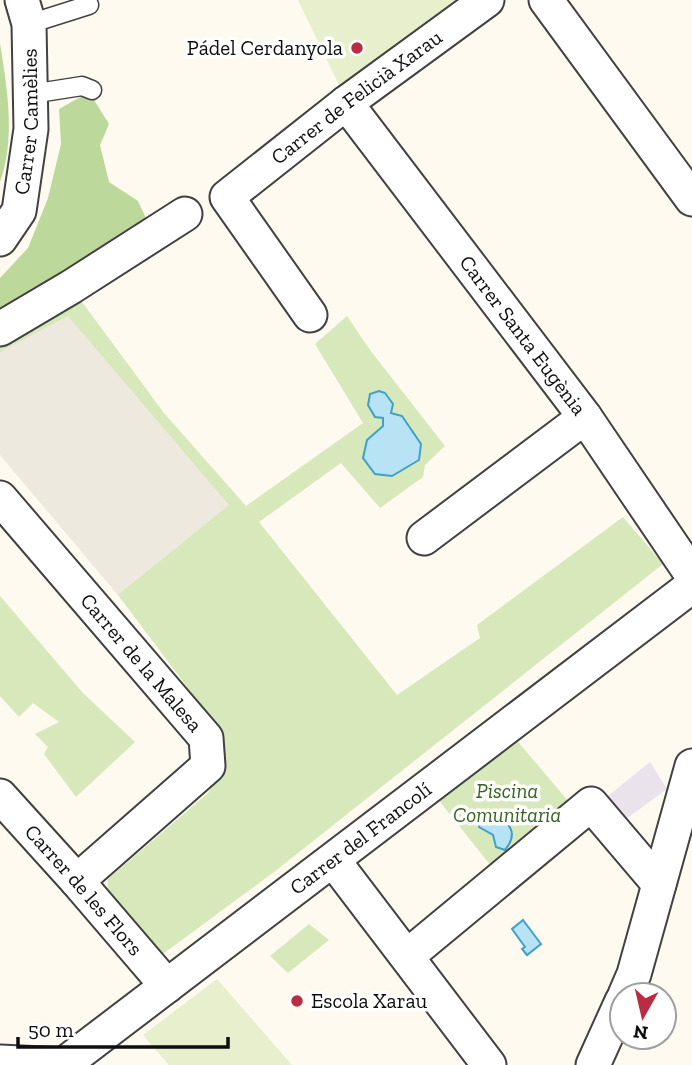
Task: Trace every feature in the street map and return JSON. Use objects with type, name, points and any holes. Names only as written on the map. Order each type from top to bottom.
[{"type":"street","name":"Carrer de Felicià Xarau","points":[[310,315],[227,197],[346,103],[487,0]]},
{"type":"street","points":[[546,0],[692,199]]},
{"type":"street","name":"Carrer Camèlies","points":[[0,239],[19,211],[31,129],[32,94],[27,8]]},
{"type":"street","name":"Carrer Santa Eugènia","points":[[346,103],[585,417],[692,575]]},
{"type":"street","points":[[0,329],[185,214]]},
{"type":"street","points":[[424,538],[585,417]]},
{"type":"street","name":"Carrer de la Malesa","points":[[0,498],[206,738],[208,766],[77,881]]},
{"type":"street","name":"Carrer del Francolí","points":[[64,1065],[692,586]]},
{"type":"street","points":[[631,981],[692,766]]},
{"type":"street","name":"Carrer de les Flors","points":[[0,796],[167,986]]},
{"type":"street","points":[[417,948],[591,804],[659,884]]},
{"type":"street","points":[[333,860],[489,1065]]},
{"type":"street","points":[[593,1065],[608,1032]]},
{"type":"street","points":[[8,1063],[64,1065]]},
{"type":"lane","points":[[27,8],[89,5]]},
{"type":"lane","points":[[32,94],[82,86],[92,90]]},
{"type":"shaded area","points":[[68,316],[229,505],[118,595],[0,455],[0,352]]},
{"type":"shaded area","points":[[650,762],[667,789],[619,824],[603,800]]},
{"type":"green space","name":"Pádel Cerdanyola","points":[[298,0],[457,0],[340,87]]},
{"type":"green space","points":[[0,43],[9,131],[0,182]]},
{"type":"green space","points":[[89,92],[109,124],[100,145],[109,182],[138,201],[153,233],[0,316],[0,278],[28,248],[48,198],[61,144],[59,109]]},
{"type":"green space","points":[[71,287],[164,413],[246,506],[363,423],[315,344],[347,316],[370,350],[445,446],[425,465],[423,477],[380,508],[341,463],[259,522],[397,695],[480,638],[477,625],[623,517],[663,564],[274,872],[163,954],[107,900],[108,879],[208,793],[218,775],[218,728],[118,595],[0,452],[0,329]]},
{"type":"green space","points":[[0,596],[83,693],[135,742],[76,797],[44,754],[48,747],[35,734],[59,722],[33,703],[19,717],[0,696]]},
{"type":"green space","name":"Piscina Comunitaria","points":[[514,737],[575,809],[495,871],[437,798]]},
{"type":"green space","points":[[309,924],[329,940],[288,973],[270,956]]},
{"type":"green space","points":[[217,979],[292,1065],[169,1065],[143,1035]]},
{"type":"water","points":[[379,391],[385,393],[393,404],[391,413],[402,416],[421,444],[419,460],[392,476],[375,474],[363,458],[367,440],[383,426],[383,418],[375,417],[368,405],[370,394]]},
{"type":"water","points":[[493,815],[511,829],[511,838],[505,850],[496,847],[493,835],[479,827],[480,818]]},
{"type":"water","points":[[523,920],[541,944],[527,955],[522,949],[525,947],[512,929]]},
{"type":"place","name":"Pádel Cerdanyola","points":[[357,48]]},
{"type":"place","name":"Escola Xarau","points":[[297,1001]]}]
